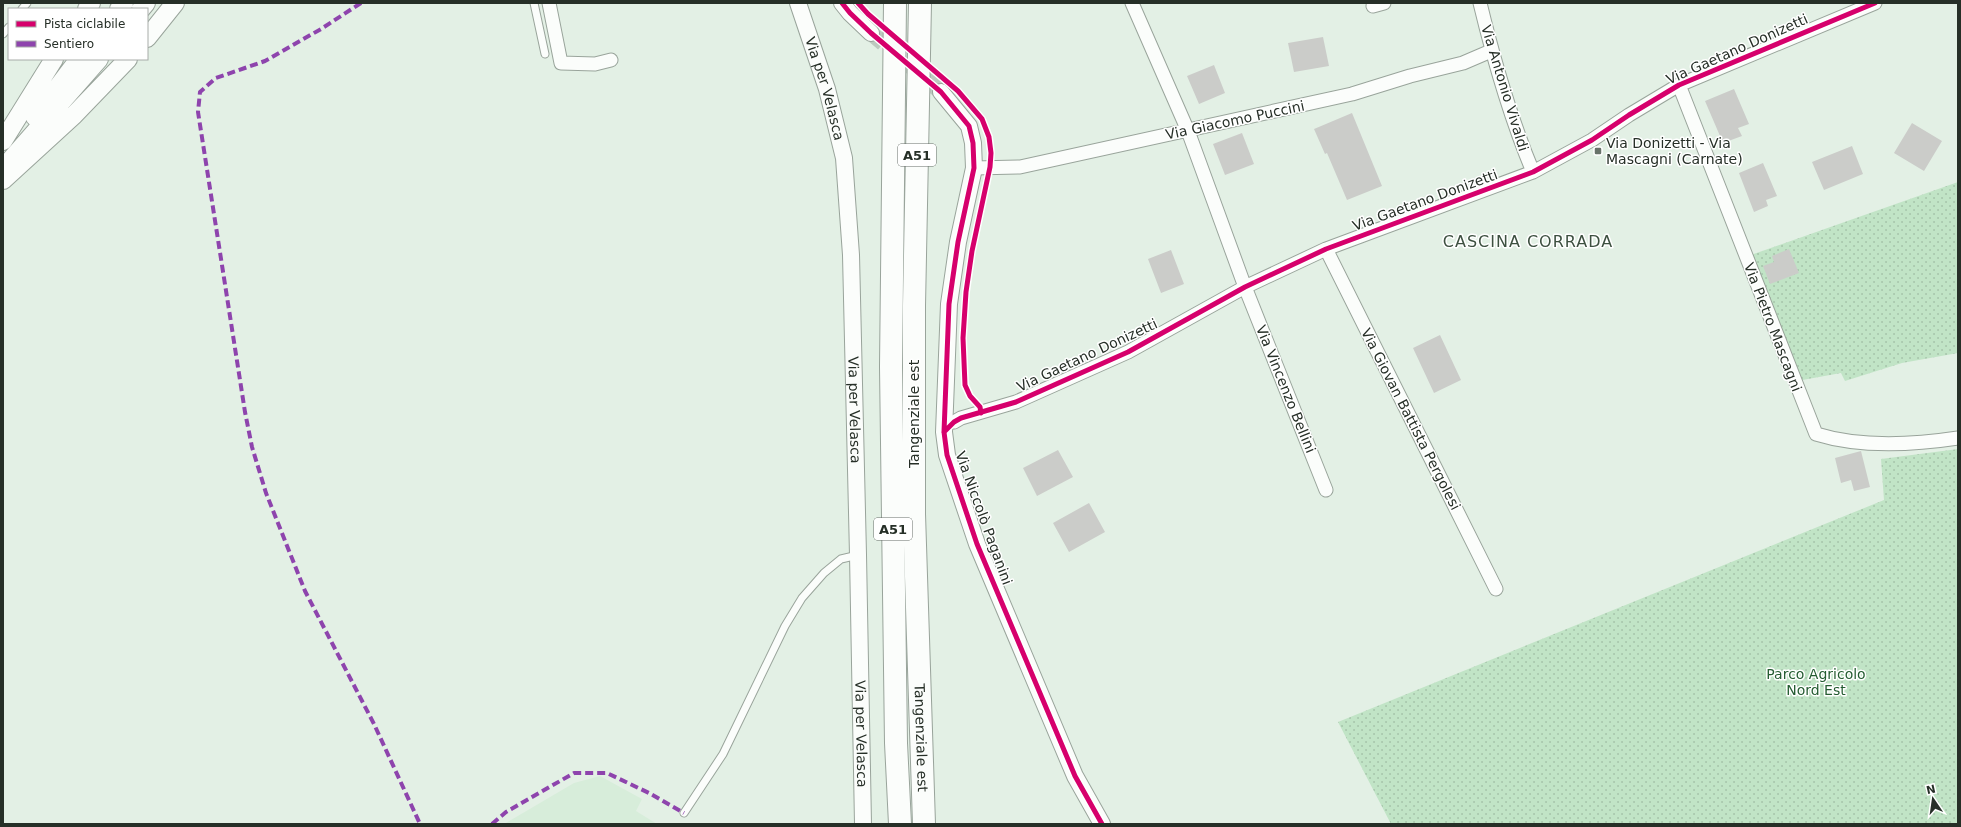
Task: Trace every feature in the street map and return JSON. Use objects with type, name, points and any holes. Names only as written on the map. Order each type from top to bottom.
[{"type":"highway","name":"Tangenziale est","points":[[920,3],[914,306],[914,514],[924,824]]},
{"type":"highway","name":"Tangenziale est","points":[[894,6],[891,367],[896,743],[900,824]]},
{"type":"main road","points":[[148,37],[175,3]]},
{"type":"main road","points":[[3,141],[53,60]]},
{"type":"main road","points":[[3,159],[78,60]]},
{"type":"main road","points":[[3,169],[98,60]]},
{"type":"main road","points":[[3,180],[74,115],[127,60]]},
{"type":"street","points":[[549,3],[561,63],[595,64],[611,60]]},
{"type":"street","name":"Via per Velasca","points":[[798,3],[827,89],[844,158],[851,255],[858,555],[862,824]]},
{"type":"street","points":[[842,3],[871,33]]},
{"type":"street","name":"Via Vincenzo Bellini","points":[[1132,3],[1188,130],[1245,287],[1326,490]]},
{"type":"street","name":"Via Antonio Vivaldi","points":[[1480,3],[1491,51],[1516,133],[1533,172]]},
{"type":"street","name":"Via Gaetano Donizetti","points":[[948,423],[962,422],[981,413],[1016,402],[1128,352],[1245,287],[1326,249],[1533,172],[1592,140],[1629,115],[1679,85],[1875,3]]},
{"type":"street","name":"Via Giacomo Puccini","points":[[974,168],[1020,166],[1352,94],[1410,76],[1463,62],[1491,51]]},
{"type":"street","name":"Via Pietro Mascagni","points":[[1679,85],[1816,434],[1830,439],[1876,443],[1931,442],[1958,438]]},
{"type":"street","name":"Via Niccolò Paganini","points":[[941,92],[969,126],[974,143],[974,168],[953,270],[949,304],[946,358],[948,423],[947,456],[977,544],[1075,776],[1102,824]]},
{"type":"street","name":"Via Giovan Battista Pergolesi","points":[[1326,249],[1496,590]]},
{"type":"lane","points":[[534,3],[545,54]]},
{"type":"lane","points":[[684,813],[723,754],[785,626],[802,598],[824,573],[840,559],[858,555]]},
{"type":"shaded area","points":[[600,776],[642,799],[636,811],[657,824],[504,824],[574,783]]},
{"type":"green space","points":[[1958,182],[1958,353],[1902,363],[1845,381],[1841,373],[1797,381],[1748,256]]},
{"type":"green space","name":"Parco Agricolo Nord Est","points":[[1958,449],[1958,824],[1391,824],[1338,722],[1884,500],[1881,459]]},
{"type":"building","points":[[1323,37],[1329,66],[1294,72],[1288,43]]},
{"type":"building","points":[[1214,65],[1225,93],[1199,104],[1187,76]]},
{"type":"building","points":[[1734,89],[1749,124],[1738,128],[1742,136],[1723,143],[1705,101]]},
{"type":"building","points":[[1352,113],[1382,186],[1347,200],[1327,153],[1325,154],[1314,129]]},
{"type":"building","points":[[1912,123],[1942,141],[1924,171],[1894,153]]},
{"type":"building","points":[[1242,133],[1254,164],[1225,175],[1213,144]]},
{"type":"building","points":[[1852,146],[1863,174],[1824,190],[1812,162]]},
{"type":"building","points":[[1763,163],[1777,196],[1766,200],[1768,206],[1754,212],[1739,173]]},
{"type":"building","points":[[1789,249],[1799,273],[1770,284],[1763,266],[1774,262],[1772,256]]},
{"type":"building","points":[[1171,250],[1184,284],[1161,293],[1148,259]]},
{"type":"building","points":[[1440,335],[1461,380],[1434,393],[1413,348]]},
{"type":"building","points":[[1058,450],[1073,477],[1037,496],[1023,468]]},
{"type":"building","points":[[1861,451],[1870,487],[1854,491],[1851,480],[1841,483],[1835,458]]},
{"type":"building","points":[[1089,503],[1105,532],[1069,552],[1053,523]]},
{"type":"tunnel","points":[[871,33],[941,92]]},
{"type":"marked path","points":[[361,3],[321,29],[265,61],[216,78],[200,92],[198,112],[245,412],[252,447],[266,493],[305,591],[374,724],[420,824]]},
{"type":"marked path","points":[[492,824],[506,812],[574,773],[607,773],[649,793],[684,813]]},
{"type":"cycle path","points":[[842,3],[871,33],[941,92],[969,126],[973,143],[974,168],[958,242],[949,304],[944,432],[947,455],[977,544],[1075,776],[1102,824]]},
{"type":"cycle path","points":[[858,3],[868,14],[958,91],[982,119],[989,137],[991,153],[990,167],[972,251],[966,292],[963,338],[965,385],[970,396],[980,407],[981,413]]},
{"type":"cycle path","points":[[944,432],[954,422],[961,418],[1016,402],[1128,352],[1245,287],[1326,249],[1533,172],[1592,140],[1629,115],[1679,85],[1875,3]]},
{"type":"place","name":"Via Donizetti - Via Mascagni (Carnate)","points":[[1598,151]]},
{"type":"district","name":"CASCINA CORRADA","points":[[1528,241]]}]
